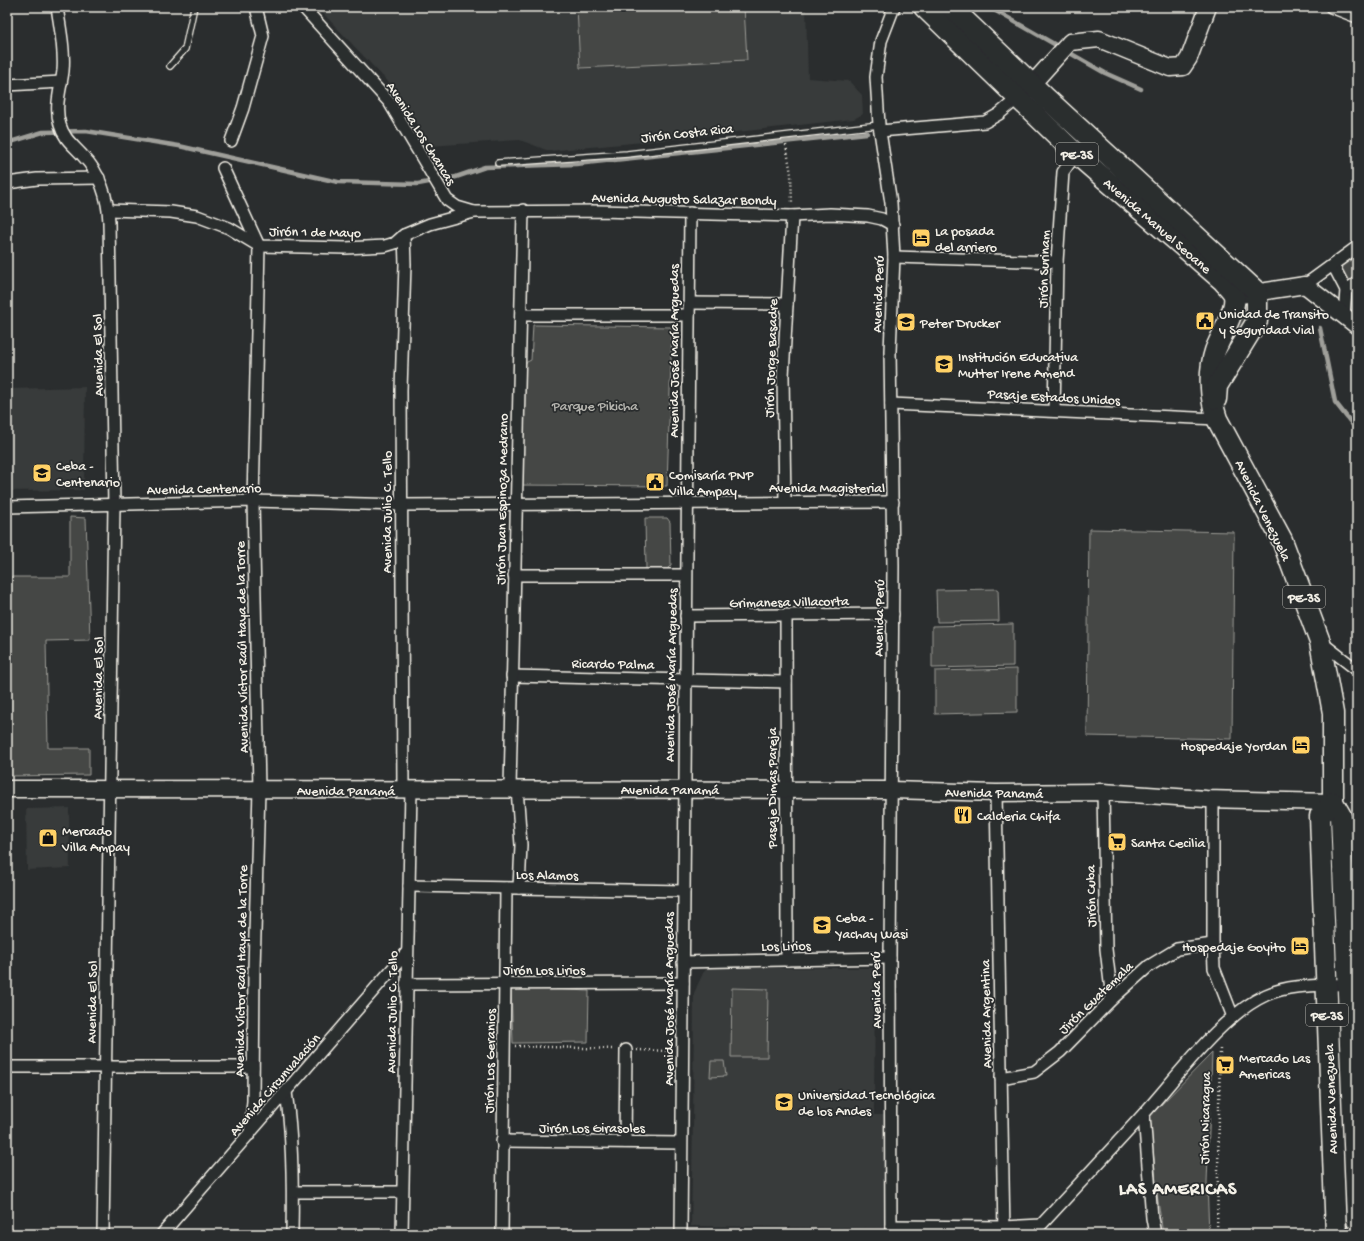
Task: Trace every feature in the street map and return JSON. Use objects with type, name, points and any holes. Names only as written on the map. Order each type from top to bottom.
[{"type":"highway","name":"Avenida Manuel Seoane","points":[[924,7],[1026,91],[1090,138],[1257,292]]},
{"type":"highway","name":"Avenida Manuel Seoane","points":[[951,7],[1026,91],[1075,153],[1223,281],[1234,296]]},
{"type":"highway","points":[[1215,414],[1218,386],[1257,321],[1257,292]]},
{"type":"highway","name":"Avenida Venezuela","points":[[1234,296],[1233,308],[1215,352],[1211,376],[1215,414],[1282,540],[1320,642],[1333,712],[1333,802],[1341,816],[1352,984],[1357,1220]]},
{"type":"highway","name":"Avenida Venezuela","points":[[1333,802],[1320,816],[1336,1234]]},
{"type":"street","points":[[7,85],[61,82],[63,69],[57,7]]},
{"type":"street","points":[[231,141],[243,108],[263,36],[256,7]]},
{"type":"street","name":"Avenida Los Chancas","points":[[303,7],[389,102],[446,200],[457,207],[474,212]]},
{"type":"street","name":"Avenida Perú","points":[[891,1230],[890,958],[892,502],[890,351],[894,257],[892,225],[879,128],[877,59],[881,41],[894,7]]},
{"type":"street","points":[[1026,91],[1070,42],[1099,39],[1170,68],[1183,67],[1189,58],[1208,7]]},
{"type":"street","points":[[1331,7],[1357,17]]},
{"type":"street","name":"Avenida El Sol","points":[[61,82],[58,102],[59,123],[64,138],[84,156],[99,178],[109,210],[114,505],[102,1234]]},
{"type":"street","name":"Jirón Costa Rica","points":[[879,128],[985,122],[999,114],[1026,91]]},
{"type":"street","name":"Jirón Surinam","points":[[1054,411],[1057,262],[1063,172],[1075,153],[1090,138]]},
{"type":"street","name":"Avenida Víctor Raúl Haya de la Torre","points":[[223,168],[259,246],[253,501],[259,789],[253,1067],[250,1134]]},
{"type":"street","points":[[7,184],[37,179],[99,178]]},
{"type":"street","name":"Jirón 1 de Mayo","points":[[109,210],[157,211],[197,216],[229,228],[259,246],[346,248],[385,246],[395,243],[404,235],[430,224],[474,212]]},
{"type":"street","name":"Avenida Augusto Salazar Bondy","points":[[474,212],[523,210],[792,216],[849,214],[882,219],[892,225]]},
{"type":"street","name":"Jirón Juan Espinoza Medrano","points":[[513,788],[512,676],[523,210]]},
{"type":"street","name":"Avenida José María Arguedas","points":[[680,1234],[690,213]]},
{"type":"street","name":"Jirón Jorge Basadre","points":[[785,502],[783,376],[792,216]]},
{"type":"street","name":"Avenida Julio C. Tello","points":[[402,1234],[409,886],[401,390],[405,264],[404,235]]},
{"type":"street","points":[[1234,296],[1305,285],[1357,248]]},
{"type":"street","points":[[894,257],[1057,262]]},
{"type":"street","points":[[1333,265],[1346,290],[1344,316]]},
{"type":"street","points":[[1346,290],[1357,283]]},
{"type":"street","points":[[1305,285],[1357,326]]},
{"type":"street","points":[[689,303],[787,304]]},
{"type":"street","points":[[521,315],[689,315]]},
{"type":"street","name":"Pasaje Estados Unidos","points":[[891,404],[1054,411],[1215,414]]},
{"type":"street","name":"Avenida Centenario","points":[[7,507],[253,501],[402,505]]},
{"type":"street","name":"Avenida Magisterial","points":[[402,505],[687,502],[892,502]]},
{"type":"street","points":[[514,575],[686,575]]},
{"type":"street","name":"Grimanesa Villacorta","points":[[686,616],[892,614]]},
{"type":"street","name":"Pasaje Dimas Pareja","points":[[786,616],[787,960]]},
{"type":"street","points":[[1320,642],[1357,670]]},
{"type":"street","name":"Ricardo Palma","points":[[512,676],[786,682]]},
{"type":"street","name":"Avenida Panamá","points":[[7,789],[110,788],[407,790],[513,788],[1103,792],[1214,799],[1333,802]]},
{"type":"street","points":[[513,788],[521,845],[519,888]]},
{"type":"street","name":"Avenida Argentina","points":[[996,792],[1004,1231]]},
{"type":"street","name":"Jirón Cuba","points":[[1103,792],[1106,949],[1112,999]]},
{"type":"street","points":[[1214,799],[1212,944],[1214,968],[1233,1017]]},
{"type":"street","name":"Los Alamos","points":[[409,886],[684,891]]},
{"type":"street","name":"Jirón Los Geranios","points":[[502,1234],[506,888]]},
{"type":"street","name":"Jirón Guatemala","points":[[1001,1078],[1034,1072],[1060,1052],[1112,999],[1149,966],[1177,949],[1212,944]]},
{"type":"street","name":"Avenida Circunvalación","points":[[162,1234],[407,952]]},
{"type":"street","name":"Los Lirios","points":[[683,962],[890,958]]},
{"type":"street","name":"Jirón Los Lirios","points":[[406,984],[683,983]]},
{"type":"street","points":[[891,1230],[1004,1231],[1042,1229],[1220,1027],[1247,1006],[1267,994],[1288,989],[1352,984]]},
{"type":"street","points":[[625,1142],[626,1050]]},
{"type":"street","points":[[7,1067],[253,1067]]},
{"type":"street","points":[[286,1092],[290,1121],[293,1192],[292,1234]]},
{"type":"street","points":[[1144,1114],[1152,1218],[1155,1234]]},
{"type":"street","name":"Jirón Los Girasoles","points":[[502,1141],[681,1143]]},
{"type":"street","points":[[293,1192],[402,1192]]},
{"type":"lane","points":[[170,66],[185,49],[194,7]]},
{"type":"lane","name":"Jirón Costa Rica","points":[[498,163],[627,154],[879,128]]},
{"type":"path","points":[[786,148],[792,185],[792,216]]},
{"type":"path","name":"Jirón Nicaragua","points":[[1217,1234],[1220,1027]]},
{"type":"path","points":[[504,1046],[682,1052]]},
{"type":"shaded area","points":[[317,7],[806,7],[808,78],[849,81],[862,95],[863,114],[854,119],[675,139],[549,151],[520,140],[429,146],[414,119],[389,83]]},
{"type":"shaded area","points":[[85,387],[84,490],[7,491],[7,389]]},
{"type":"shaded area","name":"Mercado Villa Ampay","points":[[69,808],[70,868],[27,870],[26,809]]},
{"type":"shaded area","name":"Universidad Tecnológica de los Andes","points":[[707,968],[875,968],[874,1115],[887,1115],[887,1228],[691,1226],[694,993],[703,973]]},
{"type":"green space","points":[[577,7],[744,7],[747,60],[580,68]]},
{"type":"green space","points":[[1357,254],[1357,278],[1347,283],[1339,267]]},
{"type":"green space","points":[[1242,309],[1248,315],[1249,322],[1224,359],[1224,352]]},
{"type":"green space","name":"Parque Pikicha","points":[[533,325],[672,327],[667,486],[517,485],[523,364],[531,360]]},
{"type":"green space","points":[[70,517],[86,518],[90,640],[46,641],[48,748],[89,748],[89,775],[7,776],[7,577],[70,577]]},
{"type":"green space","points":[[645,518],[667,518],[670,522],[671,565],[667,569],[646,569]]},
{"type":"green space","points":[[1089,529],[1234,532],[1232,739],[1087,736]]},
{"type":"green space","points":[[998,589],[999,621],[937,622],[936,590]]},
{"type":"green space","points":[[1013,624],[1013,666],[932,668],[932,626]]},
{"type":"green space","points":[[1017,669],[1017,712],[935,714],[935,671]]},
{"type":"green space","points":[[511,987],[589,991],[588,1042],[513,1043]]},
{"type":"green space","points":[[732,988],[768,989],[767,1057],[731,1057]]},
{"type":"green space","points":[[1212,1053],[1207,1182],[1209,1234],[1163,1234],[1157,1194],[1150,1116]]},
{"type":"green space","points":[[711,1061],[724,1061],[726,1076],[710,1077]]},
{"type":"waterway","points":[[989,7],[1105,73],[1141,89]]},
{"type":"waterway","points":[[7,143],[43,132],[86,131],[179,146],[338,182],[418,184],[456,177],[485,167],[576,164],[867,133]]},
{"type":"waterway","points":[[1320,328],[1335,402],[1357,430]]},
{"type":"place","name":"La posada del arriero","points":[[921,238]]},
{"type":"place","name":"Unidad de Transito y Seguridad Vial","points":[[1205,321]]},
{"type":"place","name":"Peter Drucker","points":[[906,322]]},
{"type":"place","name":"Institución Educativa Mutter Irene Amend","points":[[944,364]]},
{"type":"place","name":"Ceba - Centenario","points":[[42,473]]},
{"type":"place","name":"Comisaría PNP Villa Ampay","points":[[655,482]]},
{"type":"place","name":"Hospedaje Yordan","points":[[1301,745]]},
{"type":"place","name":"Calderia Chifa","points":[[963,815]]},
{"type":"place","name":"Mercado Villa Ampay","points":[[48,838]]},
{"type":"place","name":"Santa Cecilia","points":[[1117,842]]},
{"type":"place","name":"Ceba - Yachay Wasi","points":[[822,925]]},
{"type":"place","name":"Hospedaje Goyito","points":[[1300,946]]},
{"type":"place","name":"Mercado Las Americas","points":[[1225,1065]]},
{"type":"place","name":"Universidad Tecnológica de los Andes","points":[[784,1102]]},
{"type":"district","name":"LAS AMERICAS","points":[[1178,1188]]}]
